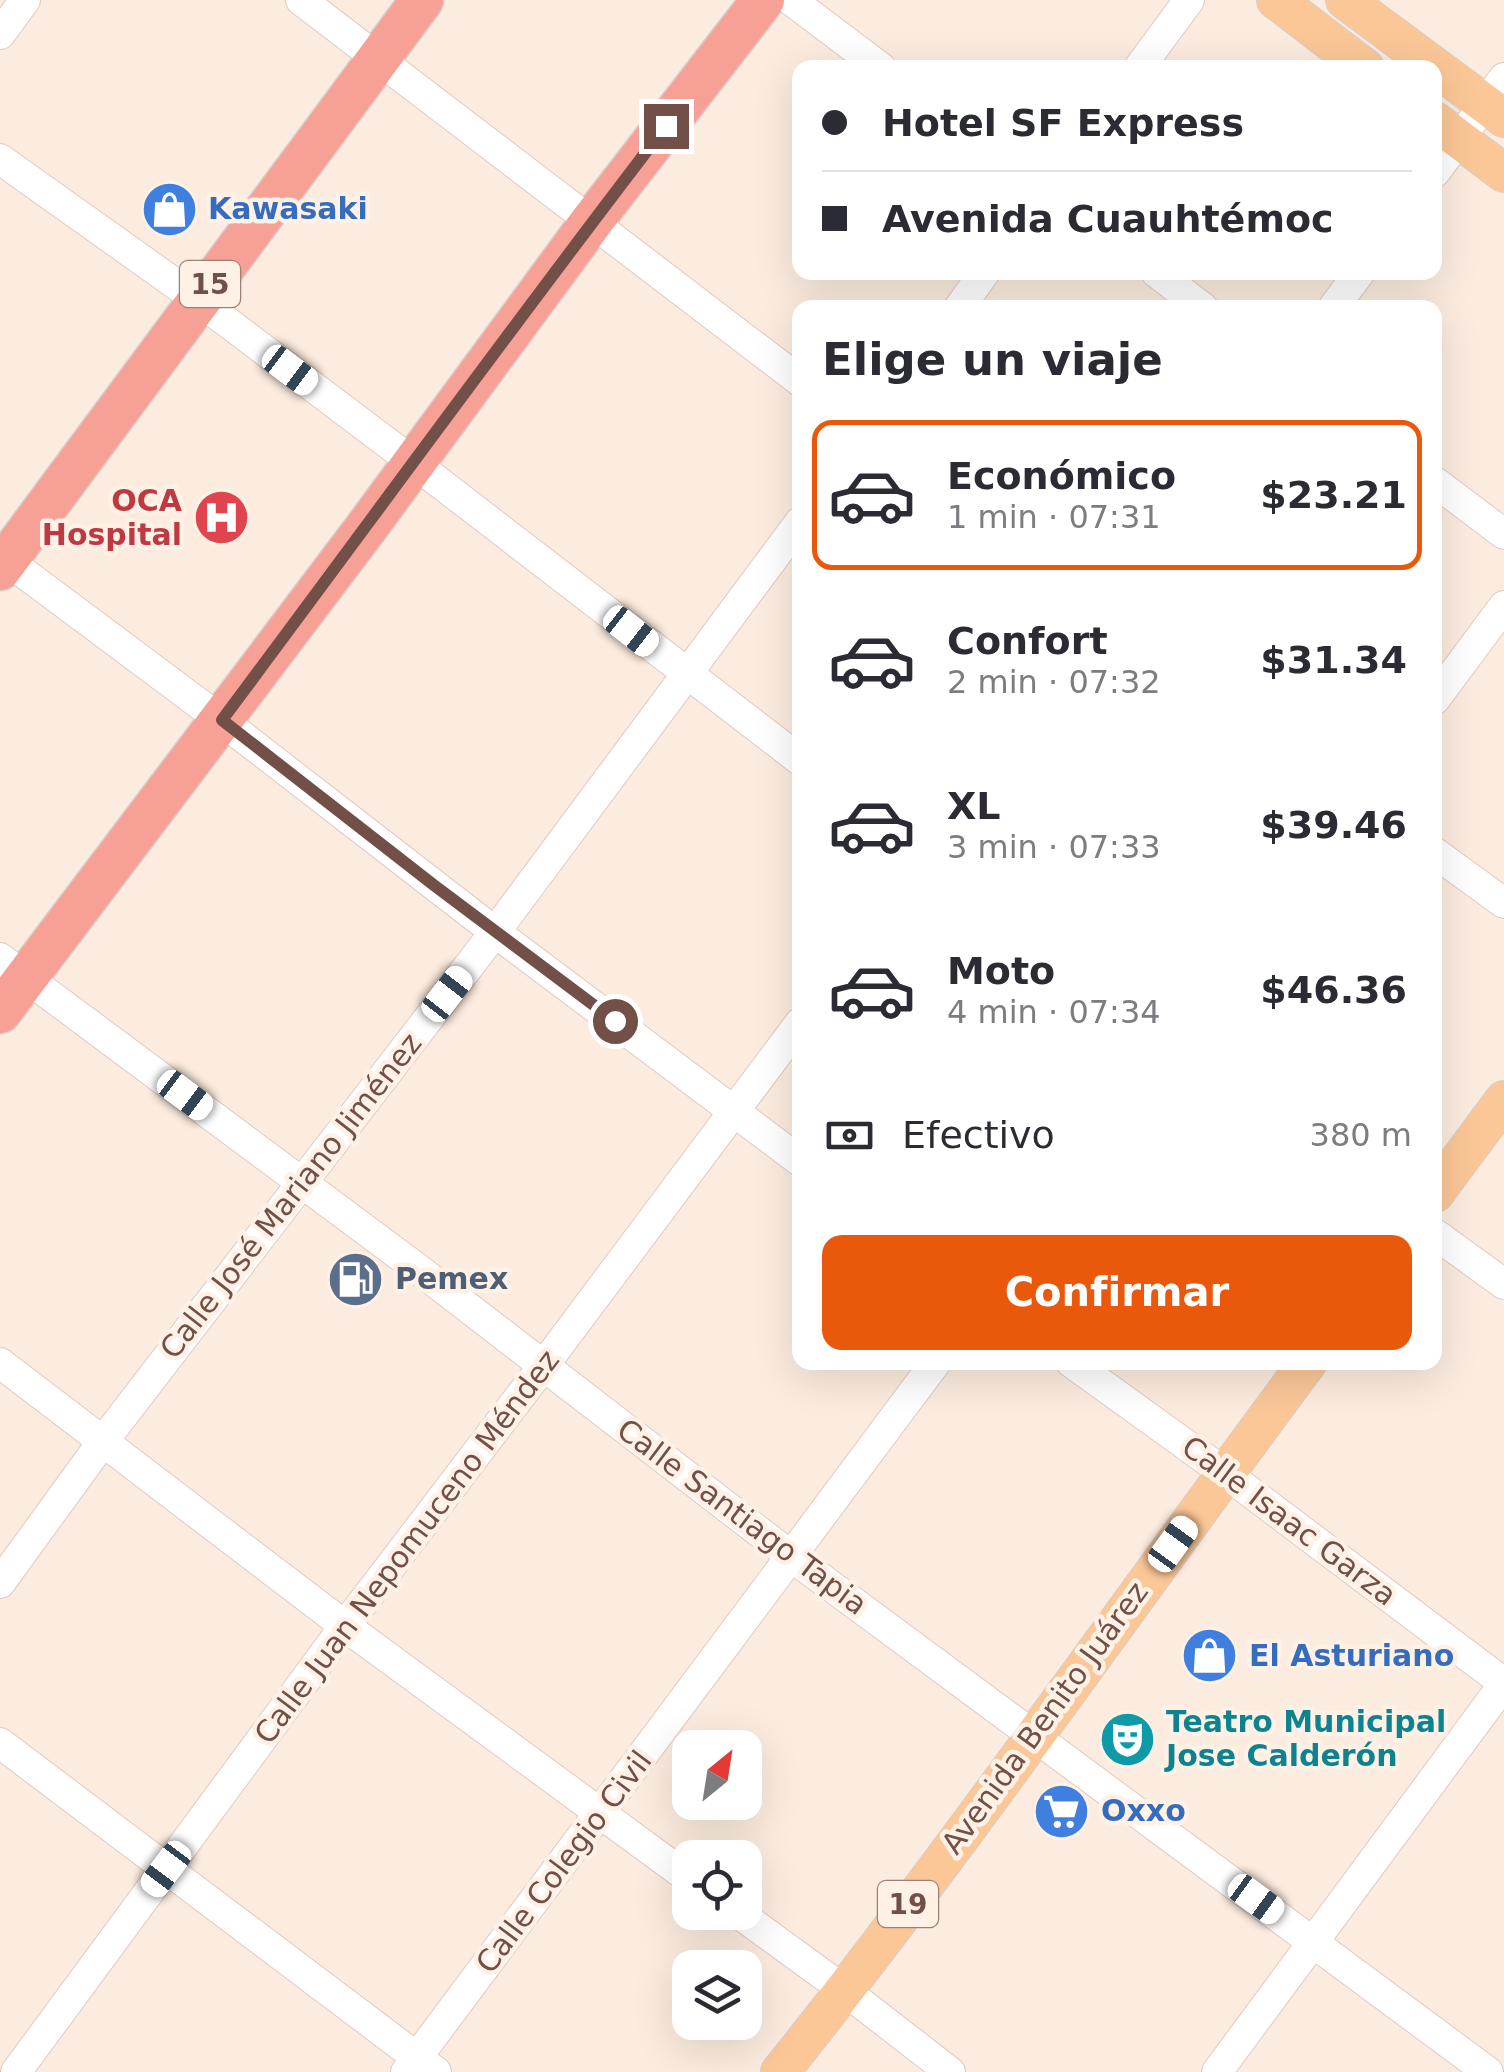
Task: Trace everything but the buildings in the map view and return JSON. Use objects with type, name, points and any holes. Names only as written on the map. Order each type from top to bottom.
[{"type":"highway","name":"15","points":[[2,561],[422,0]]},
{"type":"highway","points":[[0,1012],[13,968],[222,720],[592,221],[764,0]]},
{"type":"main road","points":[[1276,0],[1355,60]]},
{"type":"main road","points":[[1345,0],[1437,60]]},
{"type":"main road","points":[[1442,63],[1498,100]]},
{"type":"main road","points":[[1447,130],[1504,173]]},
{"type":"main road","points":[[1442,1184],[1504,1100]]},
{"type":"main road","name":"Avenida Benito Juárez","points":[[780,2072],[1034,1736],[1302,1370]]},
{"type":"street","points":[[0,34],[25,0]]},
{"type":"street","points":[[302,0],[792,375]]},
{"type":"street","points":[[791,0],[871,60]]},
{"type":"street","points":[[1145,60],[1189,0]]},
{"type":"street","points":[[1447,130],[1498,100]]},
{"type":"street","points":[[0,159],[198,300],[792,754]]},
{"type":"street","points":[[1166,280],[1193,300]]},
{"type":"street","points":[[1442,487],[1504,534]]},
{"type":"street","name":"Calle José Mariano Jiménez","points":[[0,1583],[104,1440],[495,932],[792,533]]},
{"type":"street","points":[[2,561],[222,720],[792,1155]]},
{"type":"street","points":[[1442,690],[1504,606]]},
{"type":"street","points":[[1442,858],[1504,903]]},
{"type":"street","name":"Calle Santiago Tapia","points":[[13,968],[302,1182],[792,1557],[1488,2072]]},
{"type":"street","name":"Calle Juan Nepomuceno Méndez","points":[[16,2072],[345,1626],[792,1035]]},
{"type":"street","points":[[1442,1239],[1504,1284]]},
{"type":"street","points":[[0,1363],[345,1626],[672,1866]]},
{"type":"street","name":"Calle Colegio Civil","points":[[420,2067],[600,1814],[930,1370]]},
{"type":"street","name":"Calle Isaac Garza","points":[[1082,1370],[1226,1472],[1504,1684]]},
{"type":"street","points":[[1217,2072],[1504,1684]]},
{"type":"street","points":[[0,1743],[420,2067]]},
{"type":"street","points":[[761,1930],[950,2072]]},
{"type":"place","name":"Kawasaki","points":[[169,209]]},
{"type":"place","name":"OCA Hospital","points":[[221,518]]},
{"type":"place","name":"Pemex","points":[[356,1279]]},
{"type":"place","name":"El Asturiano","points":[[1210,1656]]},
{"type":"place","name":"Teatro Municipal Jose Calderón","points":[[1127,1739]]},
{"type":"place","name":"Oxxo","points":[[1062,1811]]},
{"type":"route","points":[[615,1021],[222,720],[666,126]]}]
